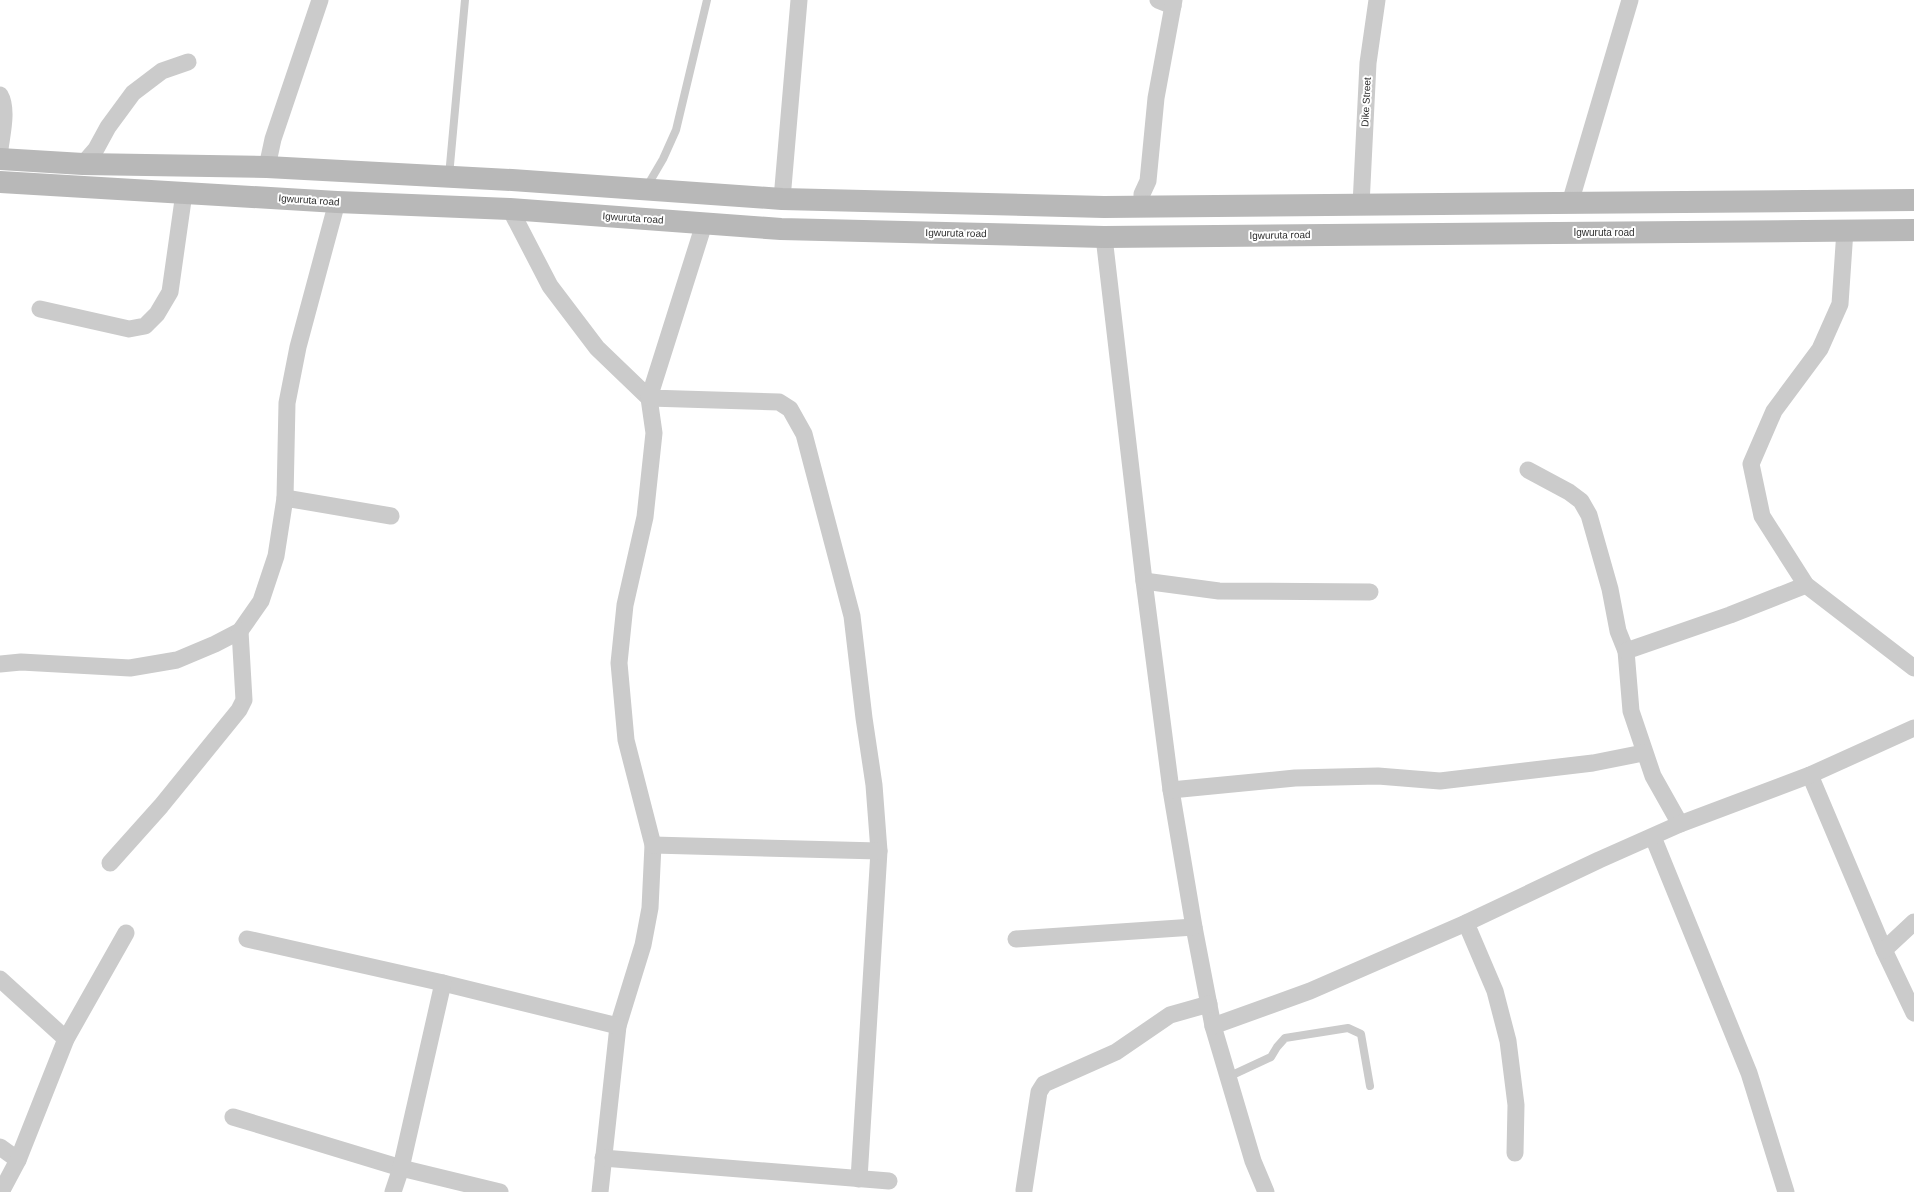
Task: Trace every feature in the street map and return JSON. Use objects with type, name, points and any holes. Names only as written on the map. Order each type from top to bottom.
[{"type":"main road","points":[[0,159],[83,164],[267,167],[449,177],[782,199],[1142,207],[1914,200]]},
{"type":"main road","name":"Igwuruta road","points":[[0,182],[337,202],[510,209],[781,229],[1104,237],[1914,230]]},
{"type":"street","points":[[267,167],[273,139],[320,0]]},
{"type":"street","points":[[782,199],[799,0]]},
{"type":"street","name":"Dike Street","points":[[1361,205],[1368,63],[1378,0]]},
{"type":"street","points":[[1570,203],[1630,0]]},
{"type":"street","points":[[1142,207],[1142,194],[1148,182],[1156,98],[1168,2]]},
{"type":"street","points":[[83,164],[96,149],[108,127],[133,93],[162,71],[188,62]]},
{"type":"street","points":[[0,95],[2,99],[3,119],[0,149]]},
{"type":"street","points":[[40,309],[129,329],[144,326],[157,314],[170,292],[184,193]]},
{"type":"street","points":[[0,664],[21,662],[130,668],[177,660],[215,644],[240,631],[261,601],[276,556],[285,498],[289,396],[298,347],[337,202]]},
{"type":"street","points":[[510,209],[550,286],[597,348],[649,398],[780,402],[790,409],[804,434],[852,616],[864,718],[874,785],[879,851],[859,1179]]},
{"type":"street","points":[[600,1192],[618,1026],[643,945],[650,908],[653,845],[626,740],[619,663],[625,605],[645,518],[654,433],[649,398],[704,224]]},
{"type":"street","points":[[1845,230],[1840,304],[1820,349],[1774,411],[1751,464],[1762,516],[1806,585],[1914,668]]},
{"type":"street","points":[[1104,237],[1144,581],[1171,790],[1194,927],[1213,1026],[1253,1161],[1266,1192]]},
{"type":"street","points":[[1528,470],[1569,492],[1580,501],[1589,515],[1610,590],[1618,631],[1626,651],[1631,712],[1653,776],[1680,824]]},
{"type":"street","points":[[285,498],[391,516]]},
{"type":"street","points":[[1144,581],[1219,590],[1370,592]]},
{"type":"street","points":[[1626,651],[1730,616],[1806,585]]},
{"type":"street","points":[[110,863],[161,806],[239,710],[244,700],[240,631]]},
{"type":"street","points":[[1213,1026],[1310,991],[1466,923],[1599,860],[1680,824],[1810,775],[1914,728]]},
{"type":"street","points":[[1171,790],[1295,778],[1378,776],[1440,781],[1593,763],[1644,753]]},
{"type":"street","points":[[1810,775],[1884,950],[1914,1013]]},
{"type":"street","points":[[1653,837],[1749,1072],[1786,1192]]},
{"type":"street","points":[[653,845],[879,851]]},
{"type":"street","points":[[1884,950],[1914,922]]},
{"type":"street","points":[[1466,923],[1495,991],[1508,1041],[1516,1105],[1515,1153]]},
{"type":"street","points":[[1016,939],[1194,927]]},
{"type":"street","points":[[1,1192],[18,1160],[66,1039],[126,933]]},
{"type":"street","points":[[247,939],[442,983],[618,1026]]},
{"type":"street","points":[[0,979],[66,1039]]},
{"type":"street","points":[[393,1192],[401,1168],[442,983]]},
{"type":"street","points":[[1024,1190],[1039,1092],[1044,1084],[1116,1052],[1170,1015],[1209,1004]]},
{"type":"street","points":[[233,1117],[401,1168],[500,1192]]},
{"type":"street","points":[[0,1147],[18,1160]]},
{"type":"street","points":[[603,1158],[889,1181]]},
{"type":"lane","points":[[449,177],[465,0]]},
{"type":"lane","points":[[644,190],[663,159],[676,130],[707,0]]},
{"type":"lane","points":[[1228,1077],[1271,1057],[1276,1047],[1285,1038],[1348,1028],[1361,1034],[1370,1086]]}]
